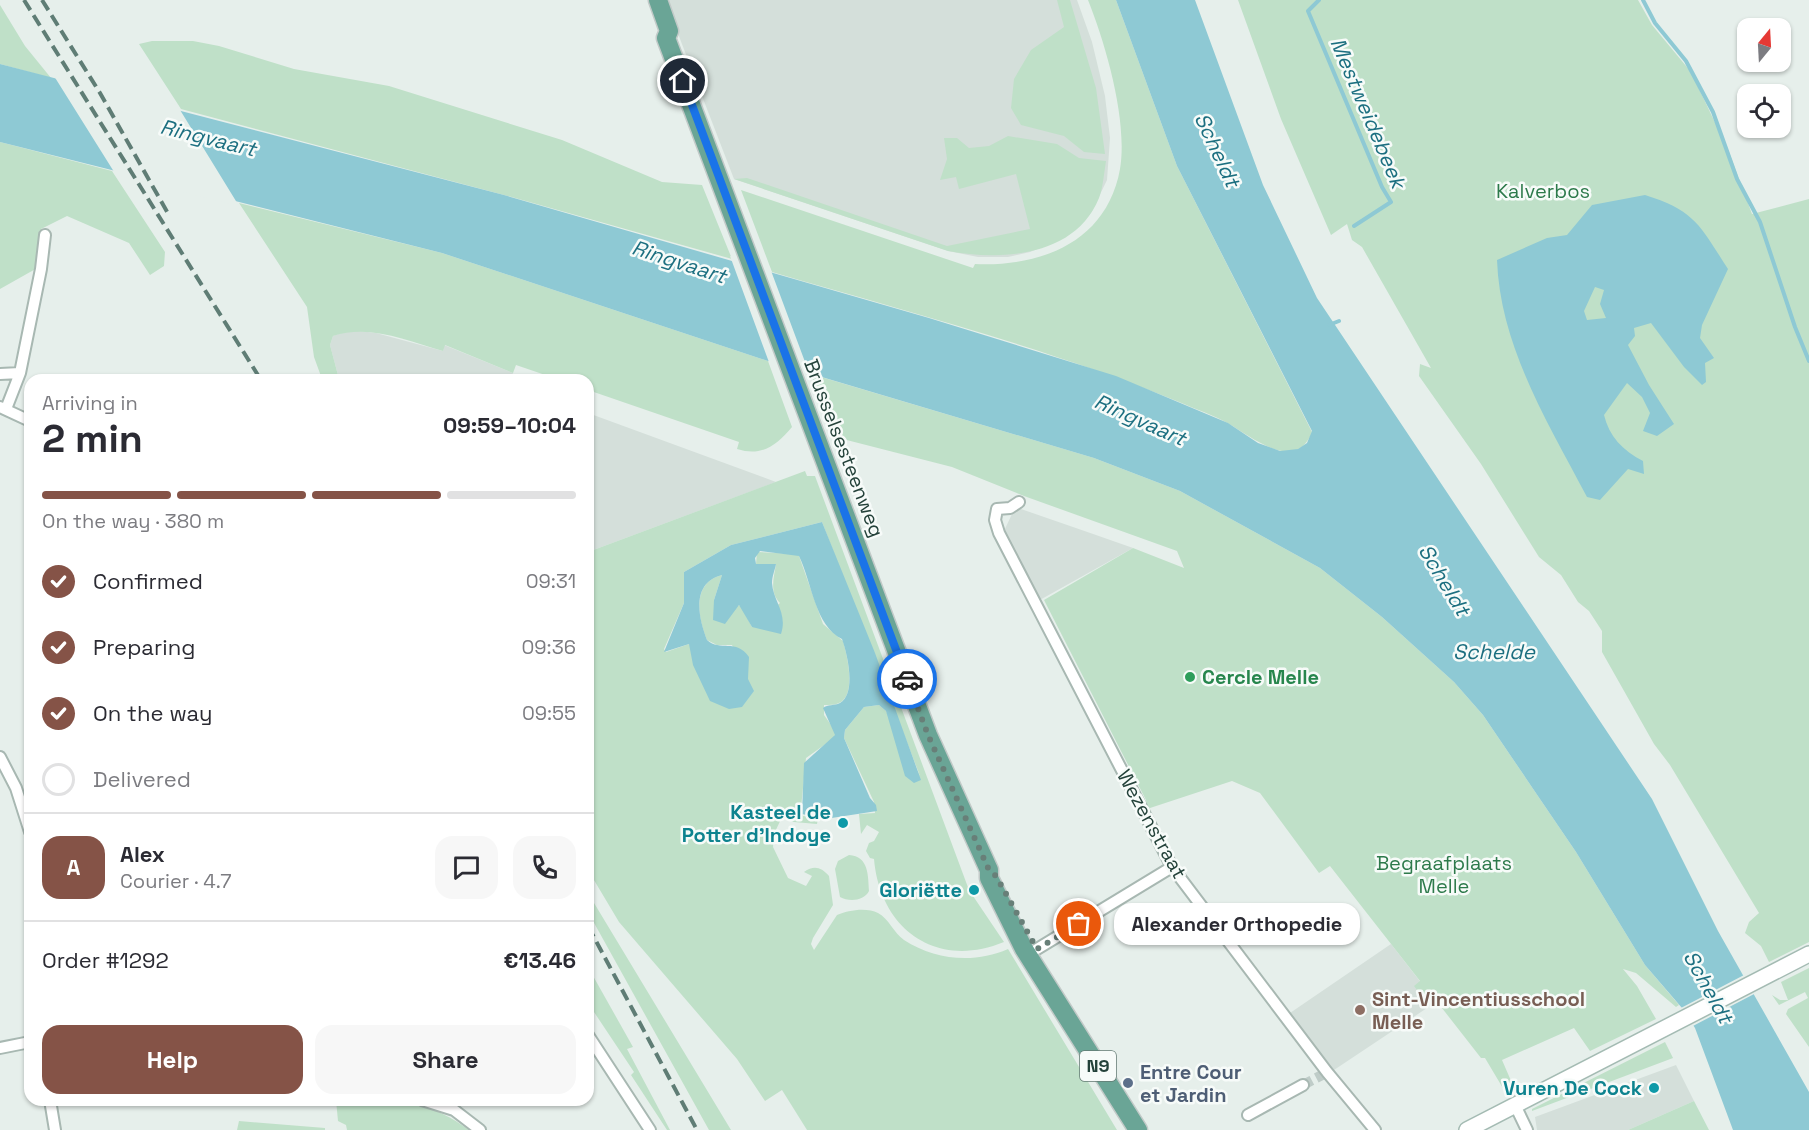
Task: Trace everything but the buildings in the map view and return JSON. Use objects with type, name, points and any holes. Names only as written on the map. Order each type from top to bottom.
[{"type":"main road","name":"Brusselsesteenweg","points":[[647,0],[660,35],[666,38],[928,735],[989,870],[989,879],[1018,940],[1051,995],[1059,1002]]},
{"type":"main road","name":"Brusselsesteenweg","points":[[658,0],[669,31],[666,38]]},
{"type":"main road","name":"Brusselsesteenweg","points":[[989,870],[996,876],[1037,949],[1059,1002],[1138,1130]]},
{"type":"main road","points":[[1467,1130],[1809,954]]},
{"type":"street","points":[[24,418],[3,408],[20,373],[41,268],[45,235]]},
{"type":"street","points":[[0,374],[20,373]]},
{"type":"street","name":"Wezenstraat","points":[[1019,502],[1010,508],[997,509],[995,520],[999,533],[1172,867],[1325,1074],[1375,1130]]},
{"type":"street","points":[[0,757],[5,776],[24,810]]},
{"type":"street","points":[[1037,949],[1172,867]]},
{"type":"street","points":[[0,1048],[24,1043]]},
{"type":"street","points":[[594,1044],[650,1130]]},
{"type":"street","points":[[1248,1115],[1303,1085]]},
{"type":"street","points":[[1515,1105],[1525,1125]]},
{"type":"street","points":[[51,1106],[55,1130]]},
{"type":"street","points":[[441,1106],[454,1110],[480,1130]]},
{"type":"shaded area","points":[[665,0],[1077,0],[1092,42],[1105,96],[1110,138],[1107,180],[1091,213],[1073,231],[1059,240],[1030,252],[1008,257],[978,257],[948,251],[734,179]]},
{"type":"shaded area","points":[[350,330],[376,333],[443,351],[444,345],[513,373],[338,374],[330,345],[333,336]]},
{"type":"shaded area","points":[[594,415],[776,482],[594,550]]},
{"type":"shaded area","points":[[1021,509],[1133,548],[1038,601],[1004,531],[1012,514]]},
{"type":"shaded area","name":"Sint-Vincentiusschool Melle","points":[[1391,944],[1436,1002],[1334,1070],[1290,1013]]},
{"type":"shaded area","points":[[1676,1065],[1694,1101],[1628,1130],[1537,1130],[1535,1117]]},
{"type":"green space","points":[[1057,0],[1070,0],[1096,88],[1105,154],[1084,152],[1064,136],[1021,125],[1011,108],[1014,79],[1031,50],[1064,27]]},
{"type":"green space","points":[[1088,0],[1116,0],[1177,166],[1312,432],[1305,444],[1296,450],[1273,449],[1211,415],[1029,348],[772,272],[741,190],[973,268],[975,264],[1024,261],[1046,255],[1086,232],[1101,215],[1113,194],[1120,169],[1122,150],[1114,83]]},
{"type":"green space","name":"Kalverbos","points":[[1238,0],[1638,0],[1652,25],[1691,72],[1729,152],[1752,214],[1809,199],[1809,942],[1769,962],[1761,946],[1745,933],[1749,922],[1759,913],[1670,765],[1654,744],[1602,652],[1602,631],[1589,611],[1578,602],[1561,575],[1539,557],[1481,464],[1419,376],[1420,364],[1431,368],[1362,247],[1352,240],[1347,224],[1331,235],[1281,119]]},
{"type":"green space","points":[[0,5],[25,46],[51,78],[0,64]]},
{"type":"green space","points":[[152,41],[193,41],[219,46],[294,69],[389,86],[562,140],[662,182],[702,185],[732,259],[504,195],[181,109],[139,44]]},
{"type":"green space","points":[[1008,136],[1057,144],[1079,158],[1106,161],[1099,198],[1088,218],[1073,233],[1055,243],[1013,254],[969,254],[948,251],[734,179],[747,178],[947,246],[1030,229],[1016,174],[959,189],[956,177],[940,180],[947,159],[944,138],[957,138],[969,148],[989,146]]},
{"type":"green space","points":[[0,142],[112,171],[165,252],[164,266],[150,275],[129,243],[67,216],[41,229],[39,267],[0,289]]},
{"type":"green space","points":[[239,203],[442,253],[768,361],[792,427],[768,448],[754,451],[737,449],[739,442],[594,392],[594,374],[542,374],[516,365],[513,373],[445,345],[443,351],[375,333],[347,333],[333,336],[330,345],[338,374],[320,374],[314,357],[307,307]]},
{"type":"green space","name":"Begraafplaats Melle","points":[[811,374],[1094,458],[1180,491],[1320,568],[1382,617],[1454,682],[1483,715],[1576,852],[1645,965],[1679,1005],[1676,1007],[1636,973],[1623,969],[1637,986],[1656,1019],[1590,1051],[1574,1028],[1502,1060],[1515,1090],[1507,1095],[1485,1058],[1481,1058],[1431,994],[1424,999],[1414,986],[1420,981],[1330,866],[1319,873],[1260,793],[1232,781],[1147,809],[1146,800],[1044,600],[1133,548],[1184,568],[1177,551],[1024,496],[952,467],[831,436],[831,427]]},
{"type":"green space","points":[[805,471],[807,476],[815,476],[969,890],[1004,942],[979,949],[956,951],[935,946],[916,937],[900,923],[887,905],[879,884],[874,859],[870,858],[866,851],[869,843],[874,841],[879,832],[867,825],[861,834],[859,814],[875,813],[874,802],[844,738],[845,730],[864,707],[879,705],[886,711],[920,776],[822,522],[731,545],[684,572],[684,603],[664,649],[666,652],[689,644],[748,679],[732,645],[717,645],[707,640],[701,622],[701,593],[712,579],[722,575],[714,600],[741,606],[752,627],[780,603],[773,589],[776,564],[756,564],[757,552],[799,556],[823,624],[843,641],[849,674],[848,692],[845,699],[837,704],[824,705],[824,715],[836,732],[834,738],[806,758],[801,808],[803,816],[818,818],[817,824],[794,822],[782,817],[774,834],[773,847],[788,878],[806,886],[812,876],[804,872],[808,870],[820,869],[829,876],[833,905],[813,938],[811,944],[814,950],[837,915],[863,910],[878,913],[897,934],[916,947],[942,956],[982,957],[1008,949],[1117,1130],[807,1130],[782,1090],[765,1101],[737,1059],[619,922],[594,880],[594,550]]},
{"type":"green space","points":[[849,855],[860,859],[868,873],[869,891],[864,897],[856,900],[840,897],[835,869],[838,861]]},
{"type":"green space","points":[[594,903],[731,1130],[709,1130],[594,923]]},
{"type":"green space","points":[[1809,968],[1809,1047],[1786,1014],[1788,1009],[1808,998],[1805,992],[1779,1005],[1772,995],[1780,1000],[1788,1000],[1781,982]]},
{"type":"green space","points":[[594,978],[633,1047],[627,1049],[670,1130],[667,1130],[631,1075],[634,1072],[594,1012]]},
{"type":"green space","points":[[1665,1042],[1673,1058],[1532,1111],[1532,1109]]},
{"type":"green space","points":[[1694,1101],[1709,1130],[1628,1130]]},
{"type":"green space","points":[[337,1106],[422,1106],[454,1119],[469,1130],[347,1130],[346,1125],[338,1121]]},
{"type":"green space","points":[[239,1121],[325,1128],[325,1130],[237,1130]]},
{"type":"water","points":[[1116,0],[1195,0],[1263,185],[1317,298],[1652,799],[1718,931],[1809,1092],[1809,1130],[1733,1130],[1695,1028],[1682,1008],[1645,965],[1576,852],[1483,715],[1454,682],[1382,617],[1320,568],[1180,491],[1094,458],[768,361],[442,253],[0,142],[0,64],[504,195],[929,318],[1116,376],[1228,423],[1258,443],[1280,451],[1298,449],[1307,443],[1312,431],[1177,166]]},
{"type":"water","points":[[1645,195],[1676,207],[1703,231],[1728,269],[1702,325],[1700,338],[1714,358],[1705,363],[1706,382],[1702,385],[1684,367],[1651,323],[1634,328],[1635,336],[1628,345],[1649,385],[1674,424],[1657,436],[1643,431],[1650,413],[1642,397],[1627,383],[1604,415],[1609,430],[1618,442],[1629,453],[1643,461],[1644,474],[1628,469],[1600,500],[1587,497],[1528,383],[1507,323],[1500,292],[1497,260],[1547,238],[1567,235],[1592,205]],"holes":[[[1595,287],[1604,290],[1600,304],[1606,318],[1587,320],[1584,311]]]},
{"type":"water","points":[[822,522],[875,653],[921,780],[914,783],[905,776],[886,711],[879,705],[864,707],[845,730],[844,738],[877,811],[825,819],[802,814],[804,763],[835,735],[823,708],[840,703],[845,698],[848,691],[849,672],[842,639],[833,633],[820,614],[799,556],[760,551],[755,558],[756,564],[776,564],[772,583],[783,620],[781,634],[752,627],[739,605],[725,624],[713,620],[714,600],[722,575],[705,585],[701,593],[701,621],[707,640],[717,645],[739,648],[749,657],[748,679],[754,691],[742,707],[729,709],[710,701],[693,665],[689,644],[664,652],[684,603],[684,572],[731,545]]},
{"type":"pier","points":[[54,76],[177,105],[239,206],[116,175]]},
{"type":"pier","points":[[730,256],[770,268],[811,378],[770,365]]},
{"type":"pier","points":[[1746,974],[1756,993],[1691,1027],[1679,1009]]},
{"type":"waterway","name":"Mestweidebeek","points":[[1319,0],[1308,11],[1382,187],[1391,202],[1354,226]]},
{"type":"waterway","points":[[1643,0],[1655,23],[1686,61],[1713,112],[1737,179],[1760,222],[1795,327],[1809,361]]},
{"type":"waterway","name":"Mestweidebeek","points":[[1329,325],[1339,321]]},
{"type":"tunnel","points":[[1303,1085],[1322,1075]]},
{"type":"railway","points":[[24,0],[257,374]]},
{"type":"railway","points":[[42,0],[100,93],[170,217]]},
{"type":"railway","points":[[594,937],[697,1130]]},
{"type":"way so far","points":[[907,679],[958,805],[989,870],[996,876],[1037,949],[1079,924]]},
{"type":"place","name":"Cercle Melle","points":[[1190,677]]},
{"type":"place","name":"Kasteel de Potter d'Indoye","points":[[843,823]]},
{"type":"place","name":"Gloriëtte","points":[[974,890]]},
{"type":"place","name":"Alexander Orthopedie","points":[[1079,924]]},
{"type":"place","name":"Sint-Vincentiusschool Melle","points":[[1360,1010]]},
{"type":"place","name":"Entre Cour et Jardin","points":[[1128,1083]]},
{"type":"place","name":"Vuren De Cock","points":[[1654,1088]]},
{"type":"route","points":[[683,81],[907,679]]},
{"type":"water label","name":"Ringvaart","points":[[208,138]]},
{"type":"water label","name":"Scheldt","points":[[1217,150]]},
{"type":"water label","name":"Ringvaart","points":[[679,262]]},
{"type":"water label","name":"Ringvaart","points":[[1140,420]]},
{"type":"water label","name":"Scheldt","points":[[1444,580]]},
{"type":"water label","name":"Schelde","points":[[1494,652]]},
{"type":"water label","name":"Scheldt","points":[[1708,987]]}]
